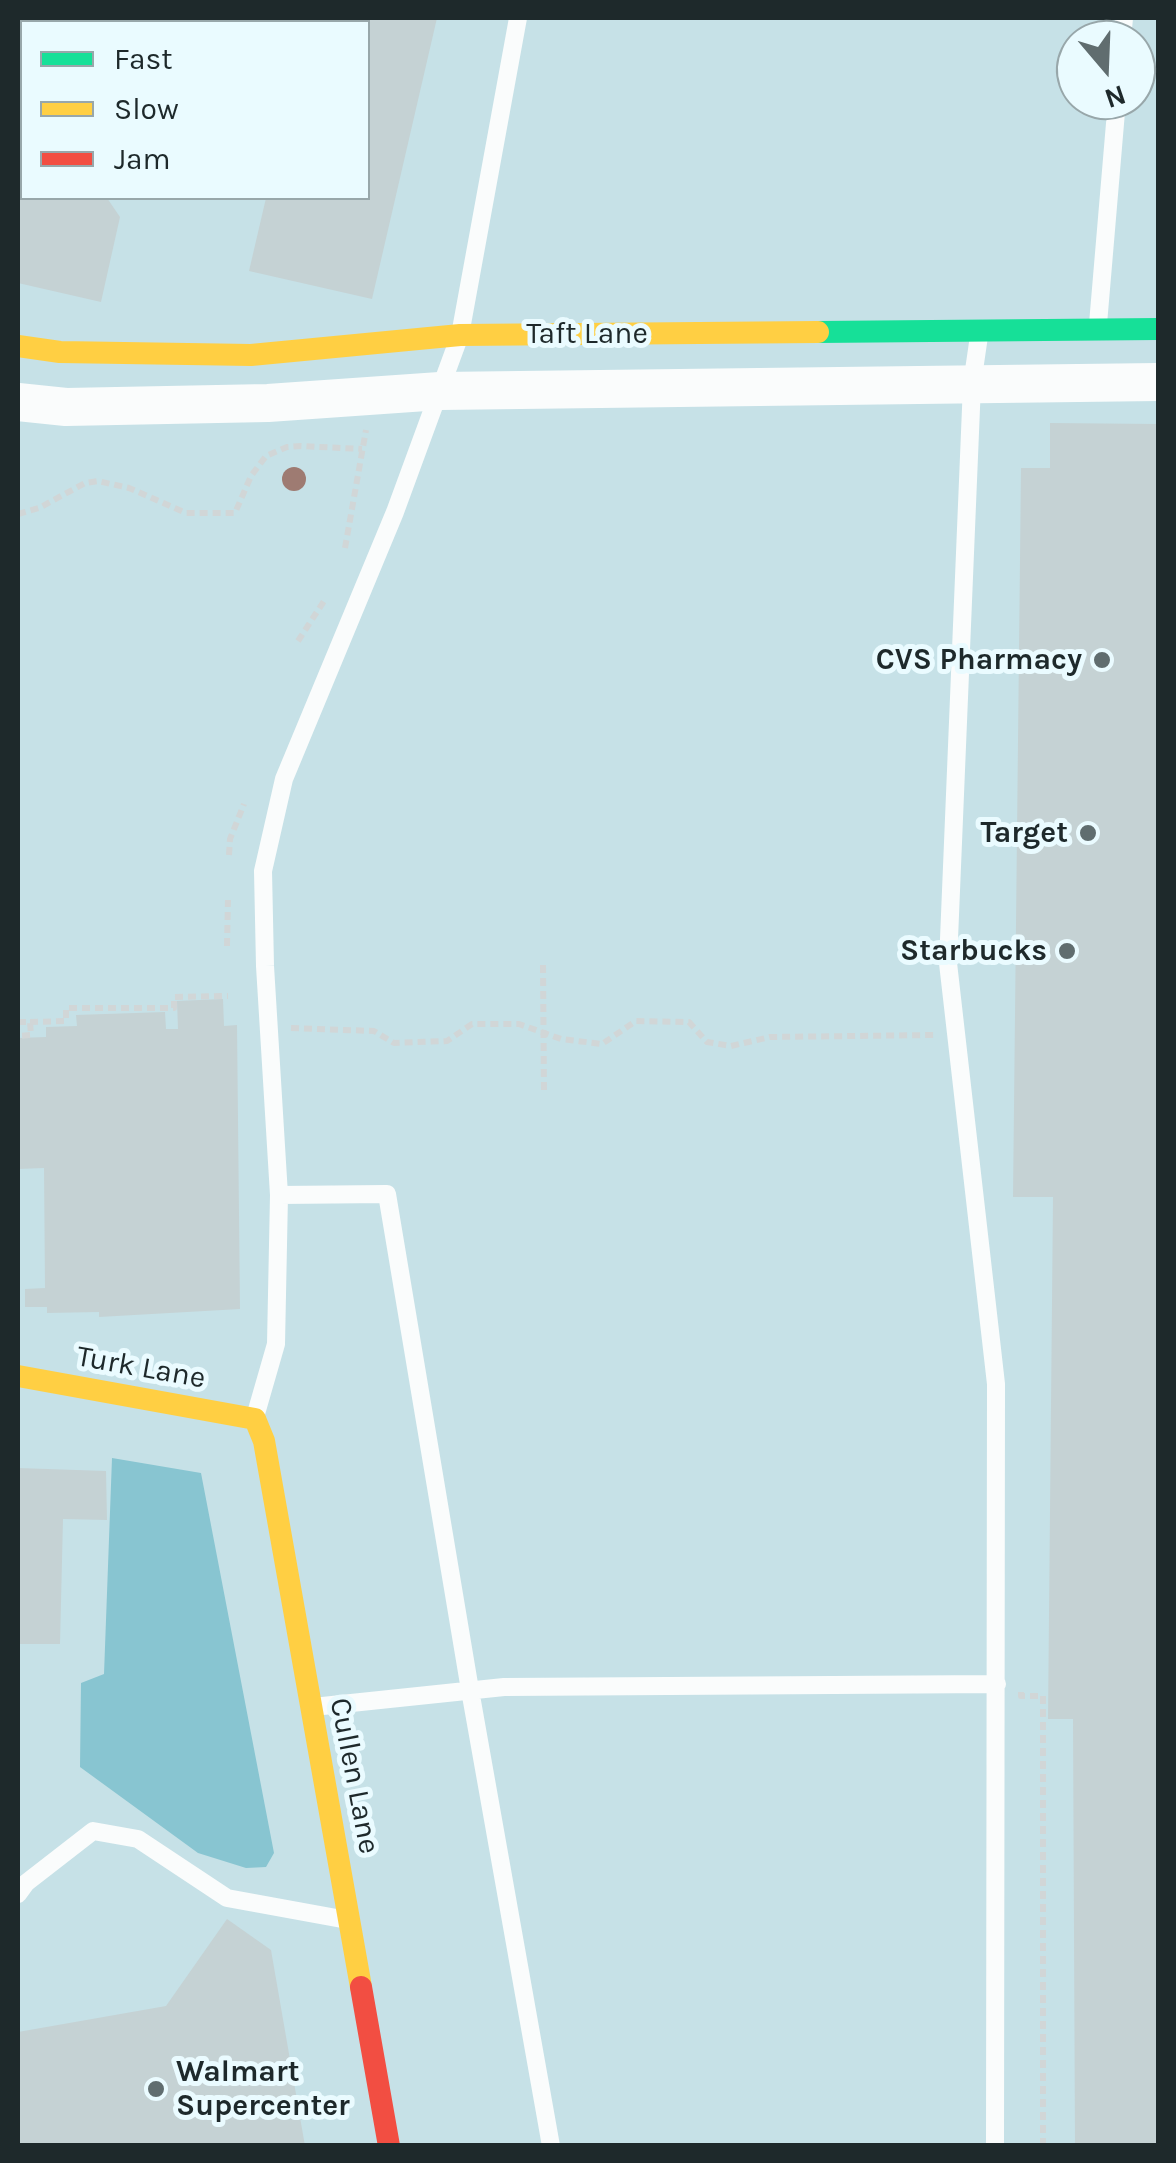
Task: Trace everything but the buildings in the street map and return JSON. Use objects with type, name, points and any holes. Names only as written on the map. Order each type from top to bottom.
[{"type":"street","name":"Taft Lane","points":[[18,346],[60,352],[251,356],[460,334],[1158,329]]},
{"type":"street","name":"Taft Lane","points":[[18,402],[66,407],[268,403],[440,390],[1158,382]]},
{"type":"street","name":"Turk Lane","points":[[18,1376],[255,1419]]},
{"type":"street","name":"Cullen Lane","points":[[255,1419],[264,1441],[389,2146]]},
{"type":"lane","points":[[255,1419],[276,1344],[279,1196],[263,871],[284,779],[395,512],[460,334],[518,18]]},
{"type":"lane","points":[[1098,330],[1115,120]]},
{"type":"lane","points":[[980,330],[972,384],[948,962],[996,1384],[995,2146]]},
{"type":"lane","points":[[279,1196],[387,1194],[551,2146]]},
{"type":"lane","points":[[311,1708],[504,1687],[997,1684]]},
{"type":"lane","points":[[18,1894],[26,1883],[93,1831],[138,1839],[227,1898],[351,1921]]},
{"type":"path","points":[[345,548],[366,428]]},
{"type":"path","points":[[18,514],[40,508],[84,483],[98,481],[129,488],[186,512],[235,513],[251,476],[266,456],[287,447],[362,448]]},
{"type":"path","points":[[298,641],[326,598]]},
{"type":"path","points":[[229,856],[230,839],[244,804]]},
{"type":"path","points":[[227,946],[228,900]]},
{"type":"path","points":[[543,965],[544,1094]]},
{"type":"path","points":[[18,1022],[66,1020],[66,1008],[174,1008],[174,997],[228,996]]},
{"type":"path","points":[[269,1030],[374,1031],[394,1043],[447,1041],[472,1024],[519,1024],[561,1039],[602,1044],[636,1021],[689,1022],[706,1042],[731,1046],[770,1038],[956,1035]]},
{"type":"path","points":[[18,1036],[31,1035],[30,1022]]},
{"type":"path","points":[[1021,1677],[1021,1696],[1043,1696],[1043,2146]]},
{"type":"shaded area","points":[[18,18],[1158,18],[1158,2145],[18,2145]]},
{"type":"water","points":[[112,1458],[201,1473],[274,1853],[266,1867],[246,1868],[198,1853],[80,1767],[81,1683],[104,1674]]},
{"type":"traffic: fast","points":[[818,332],[1158,329]]},
{"type":"traffic: slow","points":[[18,346],[60,352],[251,355],[460,335],[818,332]]},
{"type":"traffic: slow","points":[[18,1376],[255,1419],[264,1441],[361,1987]]},
{"type":"traffic: jam","points":[[361,1987],[389,2146]]},
{"type":"place","name":"CVS Pharmacy","points":[[1102,660]]},
{"type":"place","name":"Target","points":[[1088,833]]},
{"type":"place","name":"Starbucks","points":[[1067,951]]},
{"type":"place","name":"Walmart Supercenter","points":[[156,2089]]}]
